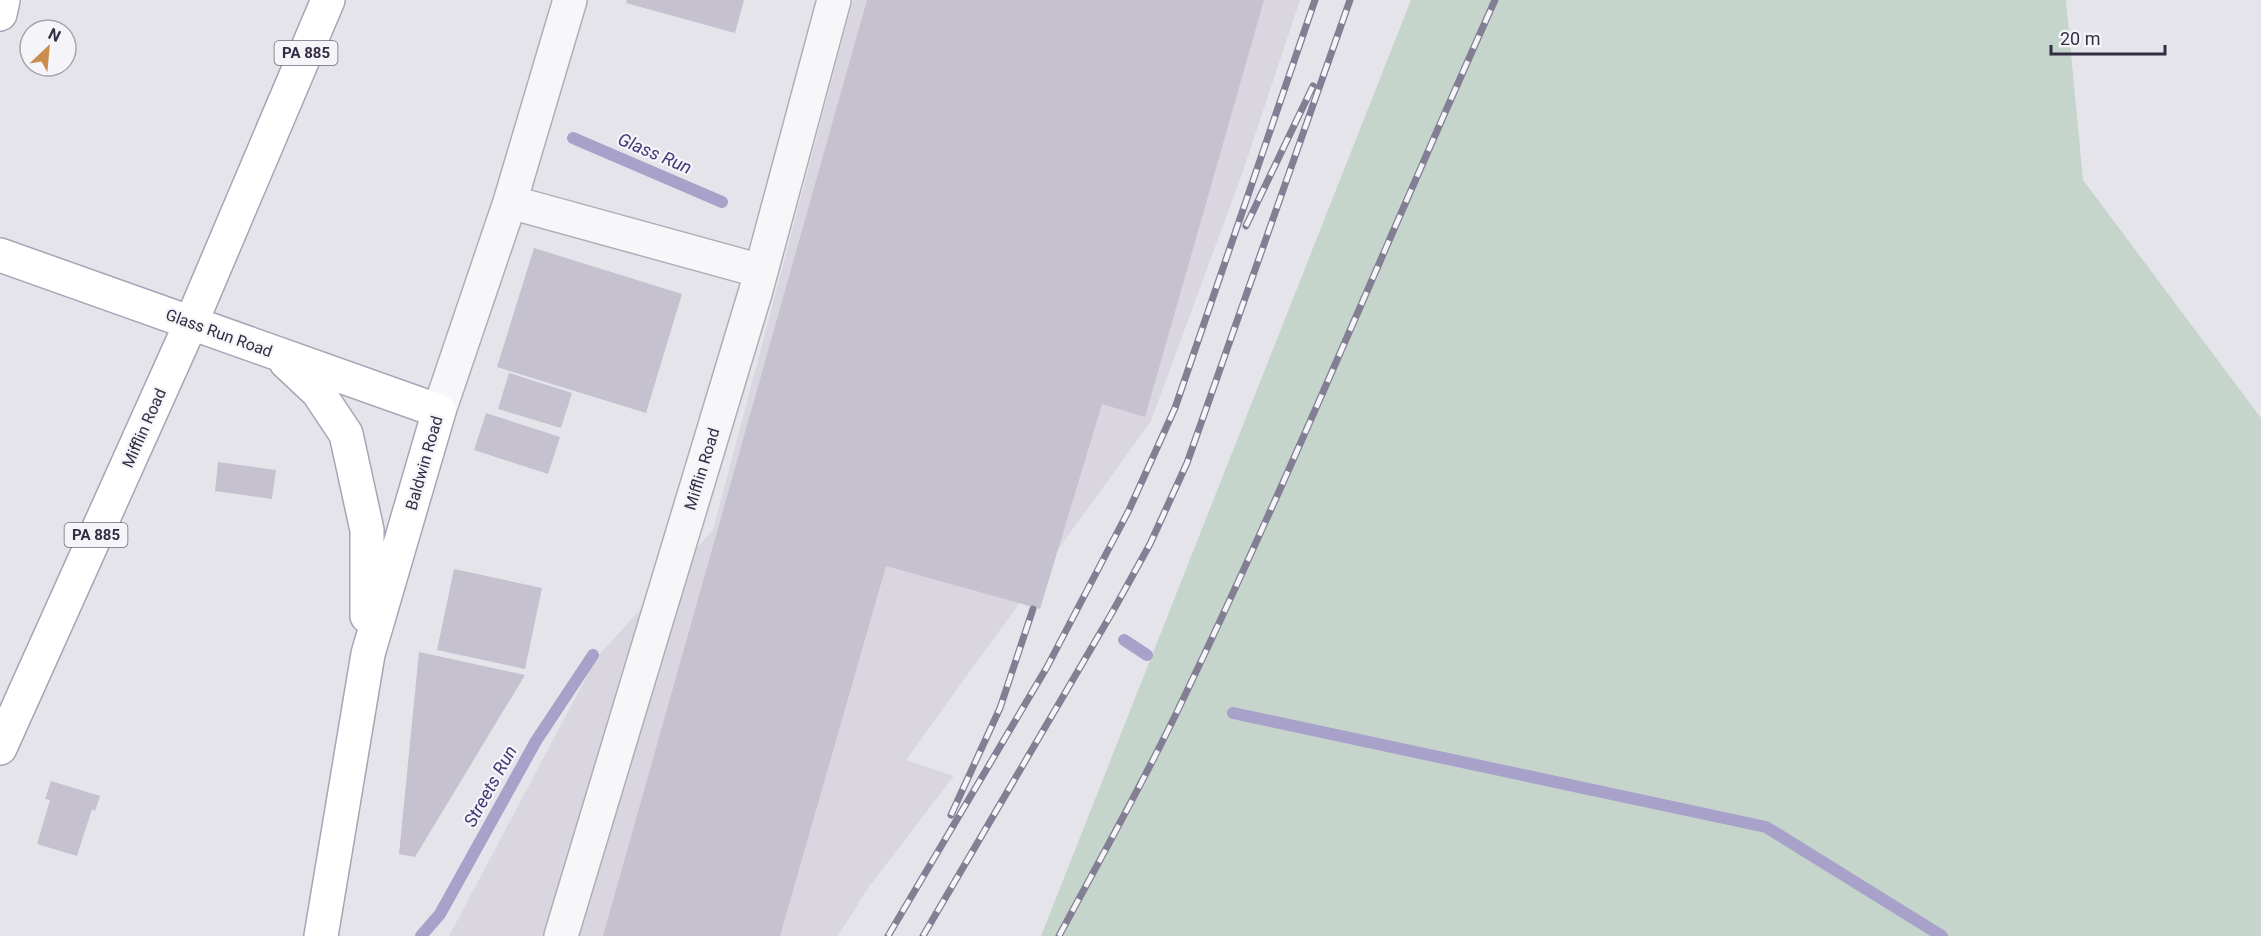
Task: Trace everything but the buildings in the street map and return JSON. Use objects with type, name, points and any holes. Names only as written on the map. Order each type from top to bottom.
[{"type":"main road","points":[[0,14],[3,0]]},
{"type":"main road","name":"PA 885","points":[[284,105],[328,0]]},
{"type":"main road","points":[[284,105],[340,0]]},
{"type":"main road","name":"Mifflin Road","points":[[0,748],[191,323],[284,105]]},
{"type":"main road","name":"Glass Run Road","points":[[0,255],[439,411]]},
{"type":"main road","points":[[278,355],[318,392],[346,434],[367,530],[368,654]]},
{"type":"main road","name":"Baldwin Road","points":[[321,936],[368,654],[439,411]]},
{"type":"street","name":"Baldwin Road","points":[[439,411],[510,202],[570,0]]},
{"type":"street","name":"Mifflin Road","points":[[561,936],[761,271],[834,0]]},
{"type":"street","points":[[510,202],[761,271]]},
{"type":"shaded area","points":[[853,0],[1300,0],[1242,174],[1151,421],[906,760],[954,776],[868,888],[838,936],[449,936],[597,657],[713,530]]},
{"type":"shaded area","points":[[1411,0],[2066,0],[2083,180],[2261,418],[2261,936],[1041,936]]},
{"type":"waterway","name":"Glass Run","points":[[573,138],[722,202]]},
{"type":"waterway","points":[[1124,640],[1147,655]]},
{"type":"waterway","name":"Streets Run","points":[[421,936],[440,914],[536,741],[593,655]]},
{"type":"waterway","points":[[1233,713],[1766,827],[1942,936]]},
{"type":"railway","points":[[888,936],[1047,667],[1129,510],[1175,408],[1315,0]]},
{"type":"railway","points":[[923,936],[1113,611],[1150,544],[1187,463],[1350,0]]},
{"type":"railway","points":[[1059,936],[1147,771],[1217,627],[1495,0]]},
{"type":"railway","points":[[1246,226],[1313,86]]},
{"type":"railway","points":[[951,815],[1000,708],[1033,609]]}]
